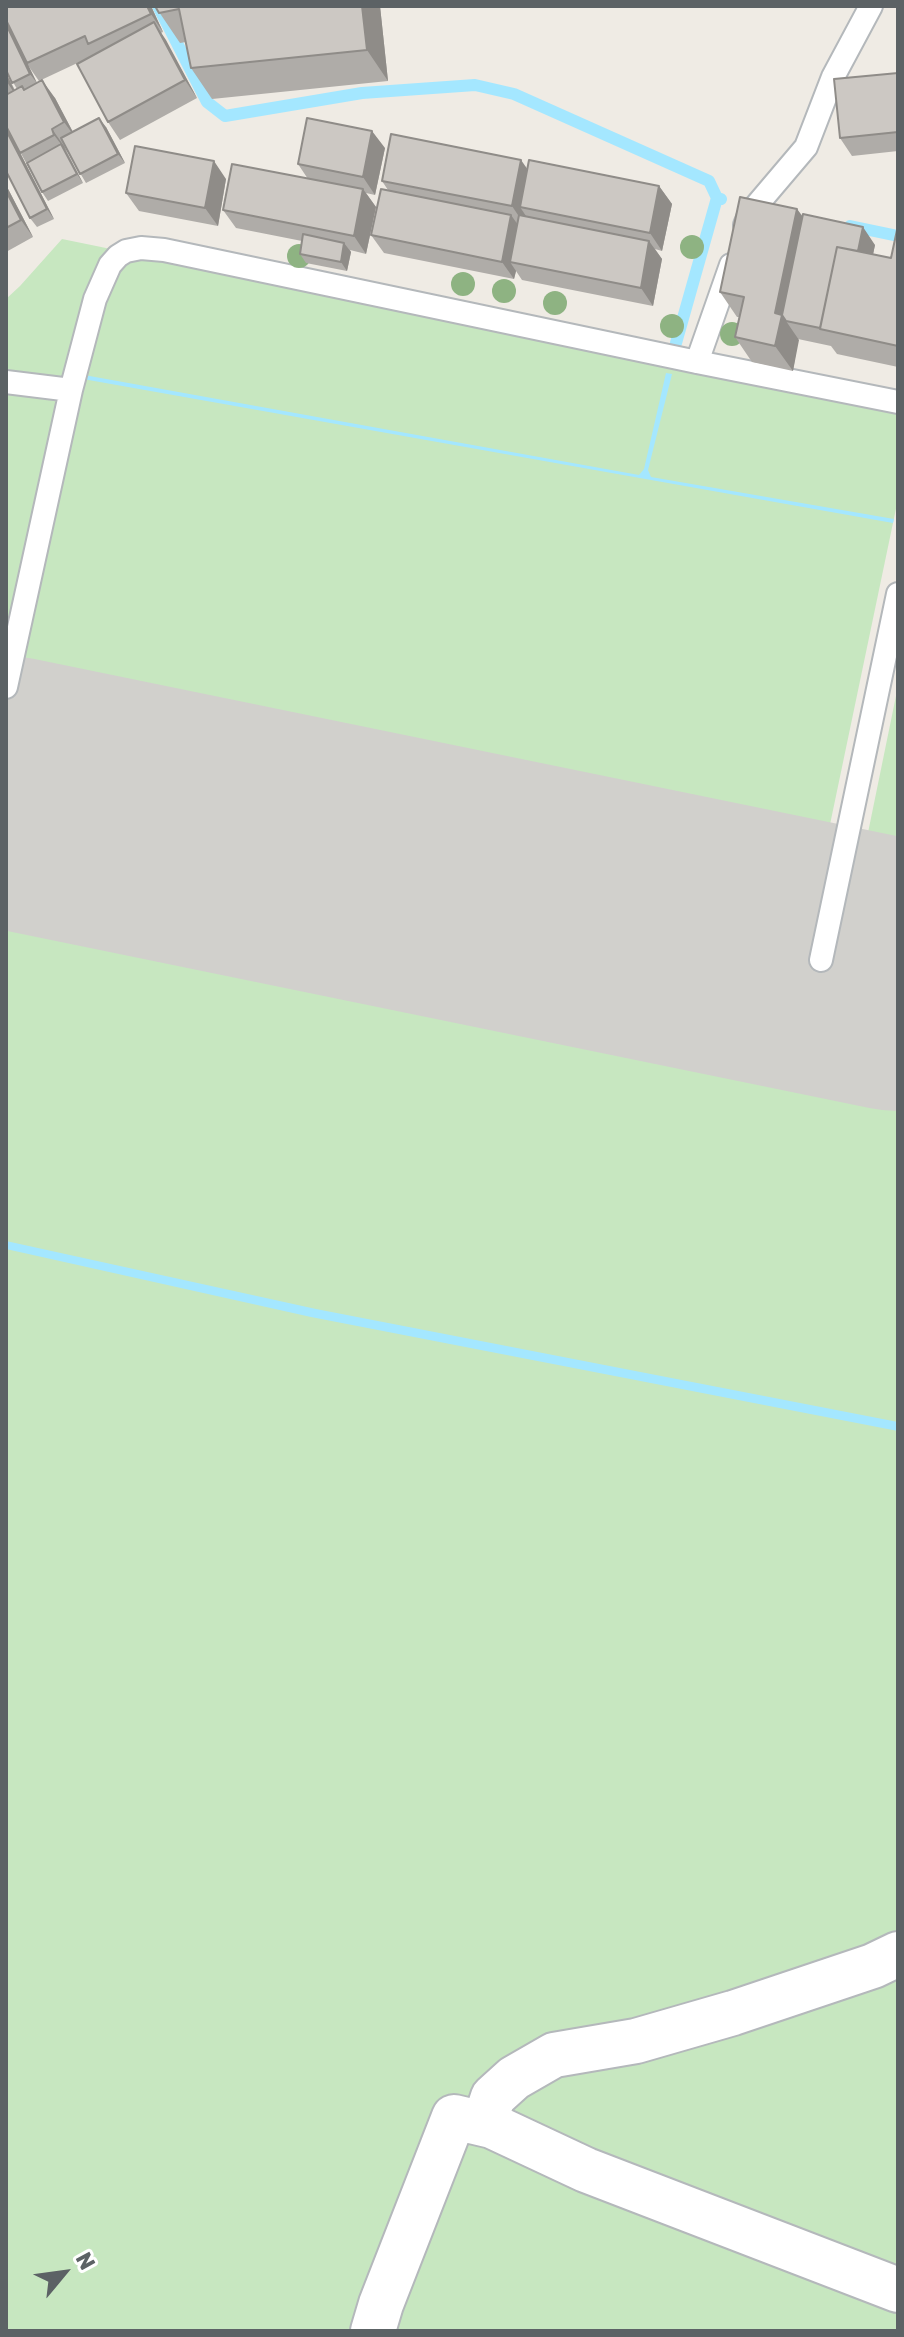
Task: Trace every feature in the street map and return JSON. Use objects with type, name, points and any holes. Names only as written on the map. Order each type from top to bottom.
[{"type":"street","points":[[484,2124],[493,2097],[514,2078],[554,2055],[636,2041],[733,2013],[873,1966],[898,1954]]},
{"type":"street","points":[[373,2331],[454,2117],[484,2124],[586,2170],[898,2290]]},
{"type":"lane","points":[[697,362],[750,213],[806,147],[833,77],[871,6]]},
{"type":"lane","points":[[6,687],[71,390],[95,299],[105,273],[121,253],[141,248],[164,250],[898,402]]},
{"type":"lane","points":[[6,382],[71,390]]},
{"type":"lane","points":[[821,960],[898,594]]},
{"type":"green space","points":[[62,239],[898,410],[898,499],[823,858],[812,864],[6,699],[6,299]]},
{"type":"green space","points":[[898,686],[898,882],[870,876],[862,862]]},
{"type":"green space","points":[[6,886],[898,1069],[898,2331],[6,2331]]},
{"type":"water","points":[[666,373],[672,374],[648,470],[651,477],[894,519],[893,523],[83,379],[84,375],[639,475],[644,469]]},
{"type":"water","points":[[6,1241],[316,1309],[898,1422],[898,1431],[311,1317],[6,1249]]},
{"type":"building","points":[[7,6],[147,6],[151,14],[88,44],[85,36],[27,63],[6,20]]},
{"type":"building","points":[[155,6],[362,6],[367,50],[191,68],[179,9],[159,13]]},
{"type":"building","points":[[154,22],[185,80],[108,122],[77,64]]},
{"type":"building","points":[[6,24],[30,74],[12,83],[6,70]]},
{"type":"building","points":[[898,73],[898,132],[840,138],[834,79]]},
{"type":"building","points":[[42,80],[64,122],[52,129],[54,135],[20,153],[6,126],[6,95]]},
{"type":"building","points":[[99,118],[118,154],[80,174],[61,138]]},
{"type":"building","points":[[307,118],[372,131],[363,177],[298,164]]},
{"type":"building","points":[[6,130],[47,209],[30,218],[6,171]]},
{"type":"building","points":[[391,134],[521,160],[512,206],[382,181]]},
{"type":"building","points":[[61,144],[77,174],[42,192],[27,163]]},
{"type":"building","points":[[135,146],[214,161],[205,208],[126,193]]},
{"type":"building","points":[[529,160],[659,186],[650,233],[520,207]]},
{"type":"building","points":[[232,164],[363,189],[354,236],[223,210]]},
{"type":"building","points":[[381,189],[511,215],[502,262],[371,235]]},
{"type":"building","points":[[6,191],[21,220],[6,228]]},
{"type":"building","points":[[740,197],[797,209],[775,313],[782,315],[775,346],[735,337],[744,297],[720,292]]},
{"type":"building","points":[[803,214],[863,227],[858,251],[837,247],[820,328],[786,321],[782,315]]},
{"type":"building","points":[[519,215],[649,241],[641,288],[510,262]]},
{"type":"building","points":[[897,230],[898,346],[820,329],[837,247],[891,258]]},
{"type":"building","points":[[303,234],[344,243],[341,262],[300,254]]},
{"type":"waterway","points":[[158,6],[207,102],[225,116],[362,93],[475,85],[514,94],[709,181],[717,198]]},
{"type":"waterway","points":[[676,343],[717,198],[721,199]]},
{"type":"waterway","points":[[850,226],[898,236]]},
{"type":"runway","points":[[6,792],[898,975]]}]
